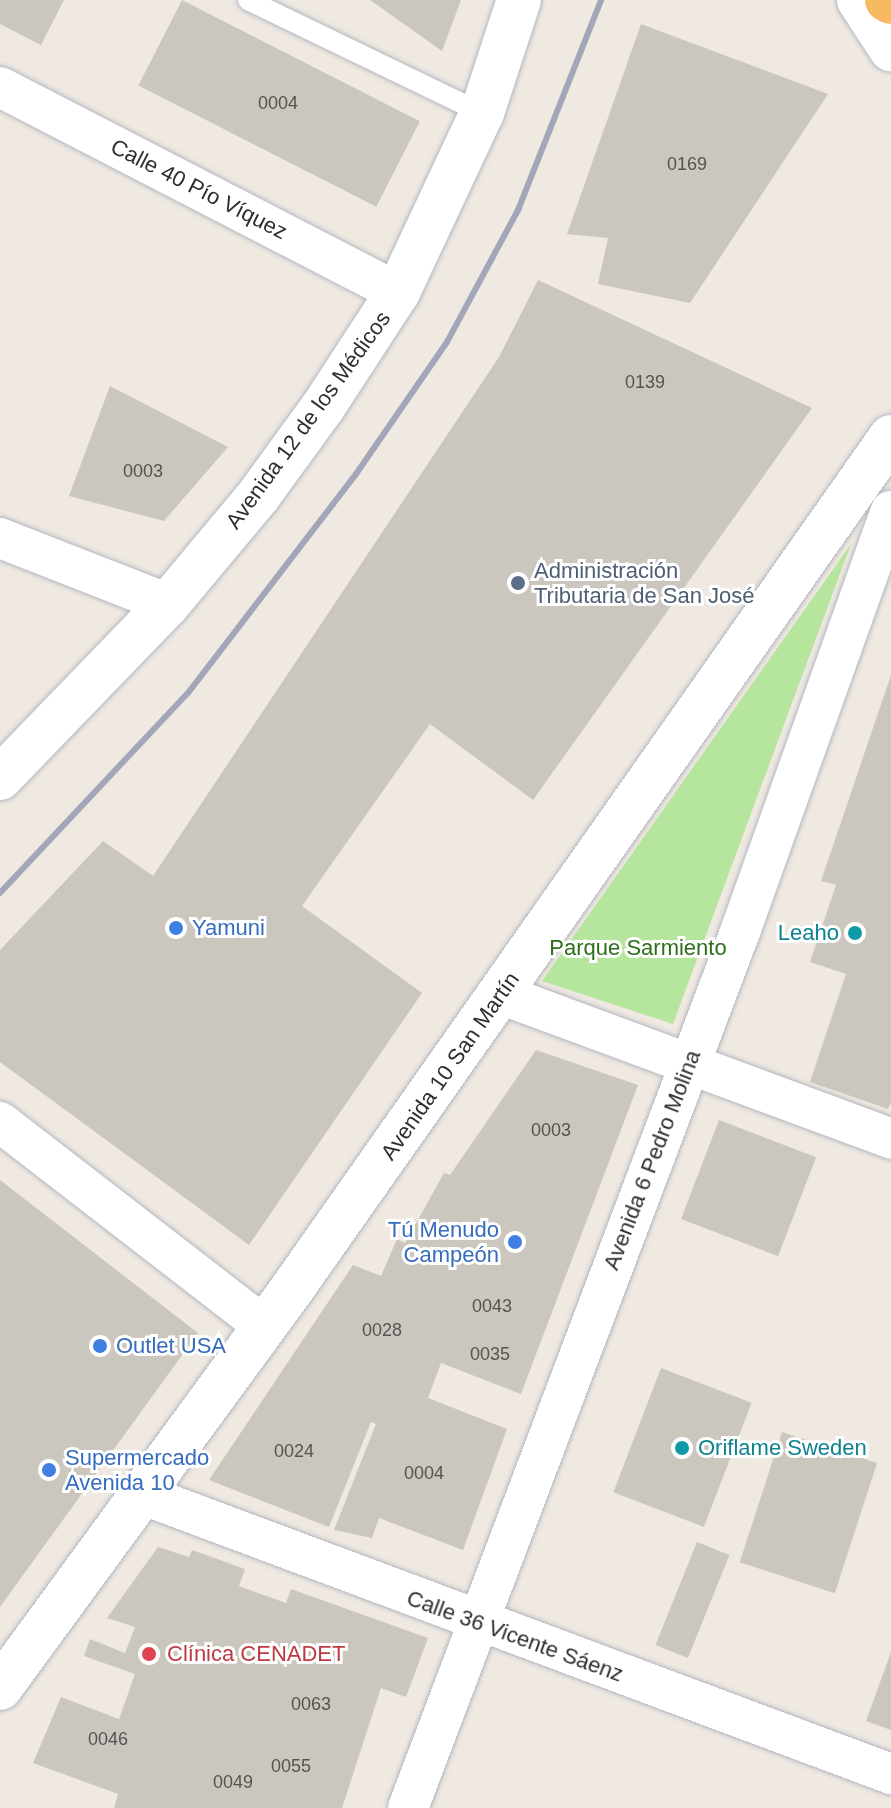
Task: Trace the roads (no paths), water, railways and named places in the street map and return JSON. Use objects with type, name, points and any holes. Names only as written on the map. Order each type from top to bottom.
[{"type":"street","name":"Avenida 12 de los Médicos","points":[[0,778],[168,604],[259,495],[398,292],[482,113],[519,0]]},
{"type":"street","points":[[859,0],[891,49]]},
{"type":"street","name":"Calle 40 Pío Víquez","points":[[0,87],[398,292]]},
{"type":"street","name":"Avenida 10 San Martín","points":[[0,1688],[264,1326],[891,437]]},
{"type":"street","name":"Avenida 6 Pedro Molina","points":[[408,1808],[688,1065],[890,516]]},
{"type":"street","points":[[0,538],[168,604]]},
{"type":"street","points":[[500,994],[891,1139]]},
{"type":"street","points":[[0,1122],[264,1326]]},
{"type":"street","name":"Calle 36 Vicente Sáenz","points":[[141,1494],[477,1624],[891,1774]]},
{"type":"lane","points":[[248,0],[482,113]]},
{"type":"railway","points":[[0,893],[188,693],[356,474],[447,342],[518,210],[601,0]]},
{"type":"place","name":"Administración Tributaria de San José","points":[[518,583]]},
{"type":"place","name":"Yamuni","points":[[176,928]]},
{"type":"place","name":"Leaho","points":[[855,933]]},
{"type":"place","name":"Tú Menudo Campeón","points":[[515,1242]]},
{"type":"place","name":"Outlet USA","points":[[100,1346]]},
{"type":"place","name":"Oriflame Sweden","points":[[682,1448]]},
{"type":"place","name":"Supermercado Avenida 10","points":[[49,1470]]},
{"type":"place","name":"Clínica CENADET","points":[[149,1654]]},
{"type":"park label","name":"Parque Sarmiento","points":[[638,948]]}]
